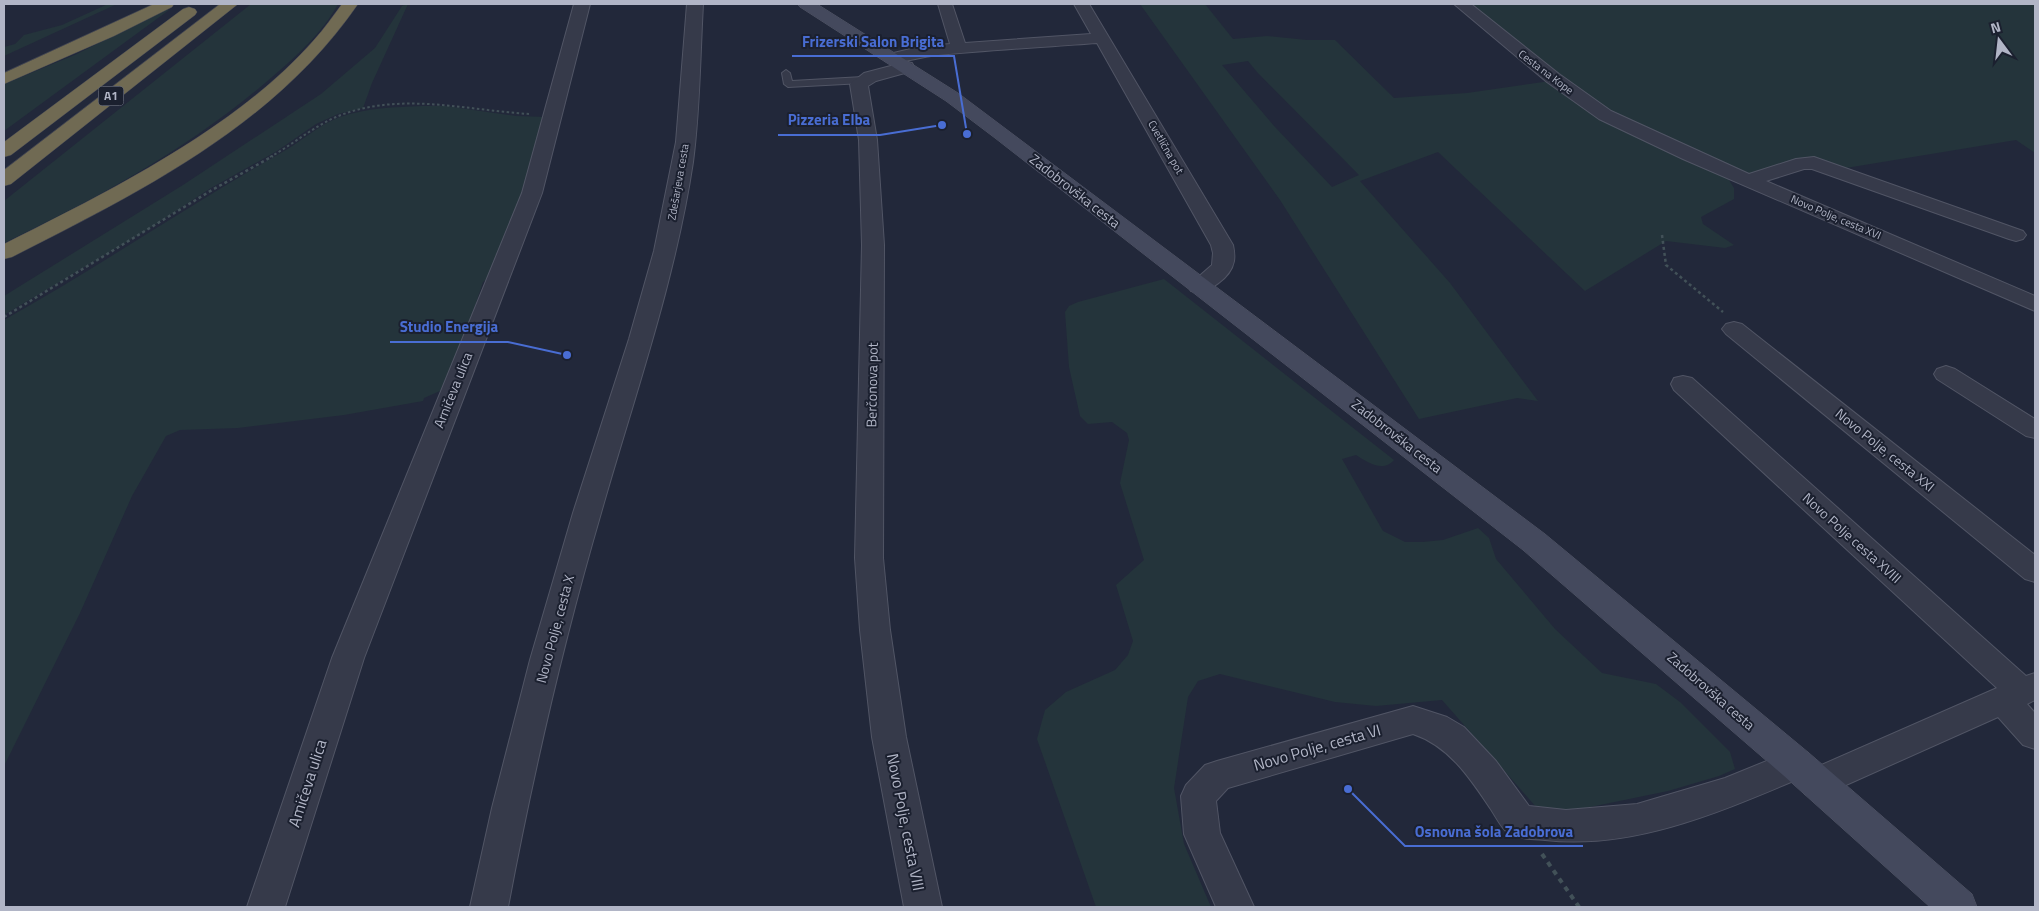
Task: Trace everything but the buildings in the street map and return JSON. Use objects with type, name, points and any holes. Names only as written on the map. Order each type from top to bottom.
[{"type":"highway","points":[[4,79],[93,40],[166,4]]},
{"type":"highway","name":"A1","points":[[4,151],[200,4]]},
{"type":"highway","name":"A1","points":[[4,180],[230,4]]},
{"type":"highway","points":[[4,252],[152,173],[229,123],[308,57],[326,38],[350,4]]},
{"type":"main road","name":"Zadobrovška cesta","points":[[806,4],[952,97],[1534,542],[1806,773],[1958,907]]},
{"type":"street","name":"Arničeva ulica","points":[[348,658],[532,193],[582,4]]},
{"type":"street","name":"Zdešarjeva cesta","points":[[635,355],[666,247],[683,163],[689,115],[695,4]]},
{"type":"street","points":[[945,4],[959,48]]},
{"type":"street","name":"Cvetlična pot","points":[[1082,4],[1222,244],[1225,255],[1224,264],[1220,270],[1199,286]]},
{"type":"street","name":"Cesta na Kope","points":[[1462,4],[1553,78],[1605,115],[1637,131]]},
{"type":"street","points":[[863,80],[920,52],[1102,38]]},
{"type":"street","name":"Berčonova pot","points":[[863,80],[858,84],[868,140],[873,246],[869,558],[875,630],[889,737]]},
{"type":"street","name":"Novo Polje, cesta XVI","points":[[1637,131],[2035,304]]},
{"type":"street","points":[[1749,180],[1803,163],[1814,163],[2016,235]]},
{"type":"street","name":"Novo Polje, cesta XXI","points":[[1734,329],[2035,571]]},
{"type":"street","name":"Novo Polje, cesta X","points":[[489,907],[520,766],[562,601],[635,355]]},
{"type":"street","points":[[1946,374],[2035,430]]},
{"type":"street","name":"Novo Polje cesta XVIII","points":[[1683,384],[2020,692],[2035,735]]},
{"type":"street","name":"Amičeva ulica","points":[[266,907],[348,658]]},
{"type":"street","points":[[1518,821],[1566,826],[1637,820],[1729,792],[1806,773],[2020,692]]},
{"type":"street","name":"Novo Polje, cesta VI","points":[[1235,907],[1202,834],[1198,796],[1217,776],[1413,720],[1443,730],[1465,750],[1518,821]]},
{"type":"street","name":"Novo Polje, cesta VIII","points":[[889,737],[923,907]]},
{"type":"lane","points":[[786,73],[788,84],[863,80]]},
{"type":"path","points":[[4,317],[118,250],[224,183],[290,147],[325,122],[345,114],[396,105],[438,104],[526,114],[554,113]]},
{"type":"path","points":[[1662,235],[1666,266],[1728,316],[1734,329]]},
{"type":"path","points":[[1518,821],[1579,907]]},
{"type":"shaded area","points":[[108,4],[117,4],[4,56],[4,47],[15,44],[24,35],[62,25]]},
{"type":"shaded area","points":[[251,4],[338,4],[317,34],[299,52],[242,102],[210,126],[178,148],[110,189],[4,243],[4,201]]},
{"type":"shaded area","points":[[408,4],[372,83],[363,108],[338,114],[316,124],[277,151],[211,188],[150,228],[4,315],[4,296],[183,185],[321,94],[375,48],[402,6]]},
{"type":"shaded area","points":[[1140,4],[1205,4],[1233,39],[1267,36],[1307,40],[1335,40],[1394,98],[1467,93],[1550,81],[1724,172],[1734,188],[1734,199],[1701,217],[1703,224],[1734,245],[1725,248],[1666,241],[1585,291],[1438,152],[1360,181],[1450,283],[1538,401],[1517,398],[1419,419],[1280,200]],"holes":[[[1248,61],[1359,175],[1332,187],[1275,127],[1222,65]]]},
{"type":"shaded area","points":[[1466,4],[2035,4],[2035,153],[2016,140],[1840,169],[1811,159],[1753,174],[1739,173],[1614,117]]},
{"type":"shaded area","points":[[165,10],[169,10],[4,131],[4,84],[77,54]]},
{"type":"shaded area","points":[[446,106],[516,116],[546,117],[526,186],[489,277],[483,282],[463,342],[440,391],[424,398],[423,401],[344,415],[238,428],[180,430],[166,436],[132,496],[80,613],[4,766],[4,320],[73,280],[244,174],[287,150],[332,120],[370,110]]},
{"type":"shaded area","points":[[1164,279],[1394,460],[1390,464],[1380,466],[1356,455],[1342,459],[1383,531],[1405,542],[1423,542],[1443,540],[1478,528],[1489,538],[1496,559],[1555,629],[1602,673],[1656,684],[1680,702],[1730,752],[1735,769],[1719,776],[1668,791],[1566,812],[1537,808],[1442,700],[1376,706],[1335,702],[1220,674],[1198,681],[1188,697],[1174,788],[1184,844],[1211,907],[1096,907],[1037,739],[1045,710],[1066,692],[1115,670],[1128,655],[1133,641],[1116,585],[1144,560],[1120,483],[1129,440],[1127,433],[1112,422],[1088,424],[1080,416],[1069,367],[1065,312],[1069,306],[1078,302]]},
{"type":"place","name":"Pizzeria Elba","points":[[942,125]]},
{"type":"place","name":"Frizerski Salon Brigita","points":[[967,134]]},
{"type":"place","name":"Studio Energija","points":[[567,355]]},
{"type":"place","name":"Osnovna šola Zadobrova","points":[[1348,789]]}]
